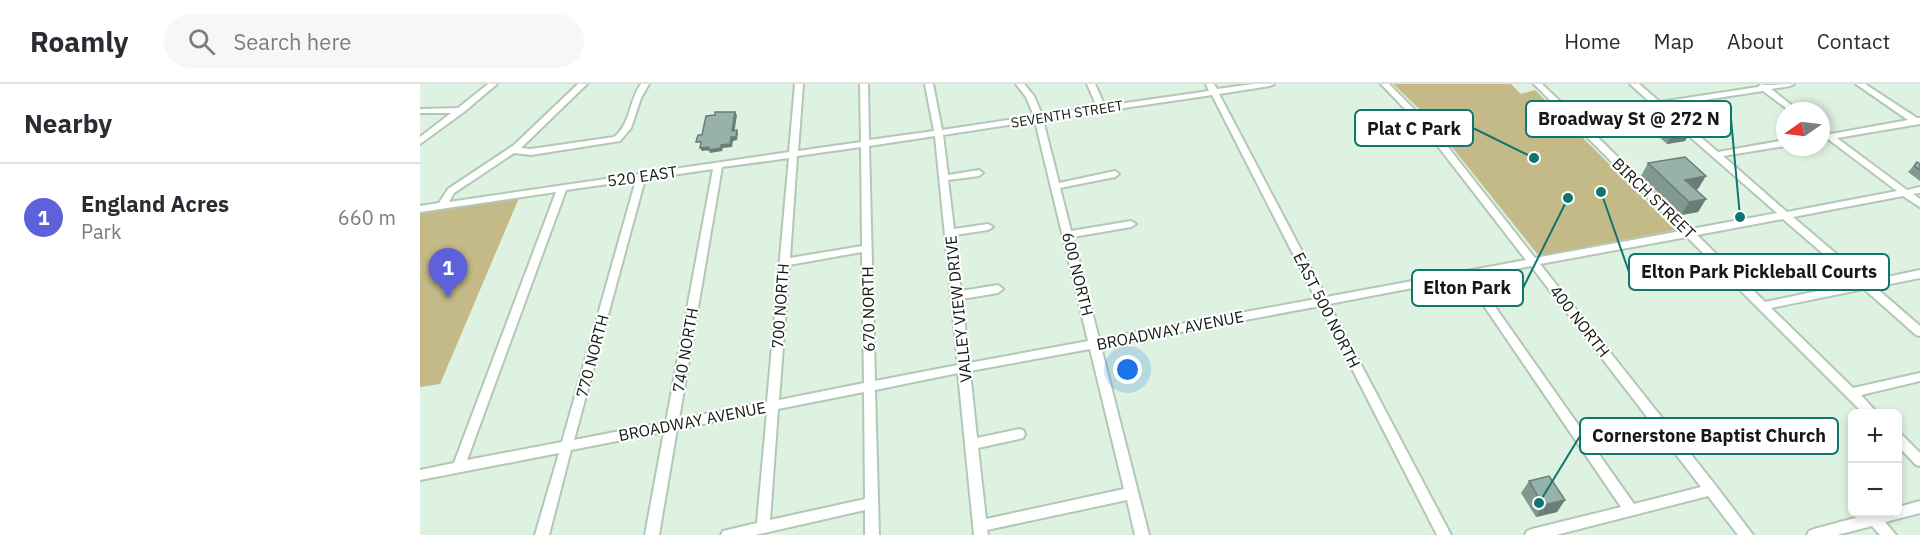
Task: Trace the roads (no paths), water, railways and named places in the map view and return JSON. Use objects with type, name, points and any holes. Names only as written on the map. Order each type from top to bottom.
[{"type":"street","points":[[420,141],[493,84]]},
{"type":"street","points":[[442,206],[451,191],[512,150],[583,84]]},
{"type":"street","points":[[512,150],[540,151],[620,137],[625,132],[637,96],[645,84]]},
{"type":"street","name":"700 NORTH","points":[[763,527],[799,84]]},
{"type":"street","name":"670 NORTH","points":[[864,84],[872,535]]},
{"type":"street","name":"VALLEY VIEW DRIVE","points":[[929,84],[939,133],[980,530]]},
{"type":"street","name":"600 NORTH","points":[[1020,84],[1033,101],[1039,118],[1142,535]]},
{"type":"street","points":[[1091,84],[1101,109]]},
{"type":"street","name":"SEVENTH STREET","points":[[865,144],[1101,109],[1212,88],[1270,84]]},
{"type":"street","name":"400 NORTH","points":[[1385,84],[1430,130],[1746,535]]},
{"type":"street","name":"BIRCH STREET","points":[[1538,84],[1867,409]]},
{"type":"street","points":[[1634,84],[1920,332]]},
{"type":"street","points":[[1572,118],[1762,86],[1790,84]]},
{"type":"street","points":[[1860,84],[1918,122]]},
{"type":"street","points":[[1762,86],[1783,102]]},
{"type":"street","name":"EAST 500 NORTH","points":[[1212,88],[1440,534]]},
{"type":"street","points":[[420,111],[461,110]]},
{"type":"street","points":[[1830,134],[1918,122]]},
{"type":"street","points":[[1830,139],[1920,204]]},
{"type":"street","name":"520 EAST","points":[[420,209],[865,144]]},
{"type":"street","points":[[1716,155],[1776,145]]},
{"type":"street","name":"740 NORTH","points":[[652,535],[718,165]]},
{"type":"street","points":[[944,178],[979,173]]},
{"type":"street","points":[[1056,186],[1115,174]]},
{"type":"street","name":"770 NORTH","points":[[543,535],[641,177]]},
{"type":"street","points":[[458,468],[562,188]]},
{"type":"street","name":"BROADWAY AVENUE","points":[[420,475],[964,368],[1920,190]]},
{"type":"street","points":[[1068,235],[1131,224]]},
{"type":"street","points":[[950,233],[988,226]]},
{"type":"street","points":[[784,262],[867,248]]},
{"type":"street","points":[[1467,274],[1631,510]]},
{"type":"street","points":[[1763,306],[1920,274]]},
{"type":"street","points":[[956,296],[998,289]]},
{"type":"street","points":[[1851,393],[1920,376]]},
{"type":"street","points":[[972,444],[1019,434]]},
{"type":"street","points":[[1902,443],[1920,461]]},
{"type":"street","points":[[1532,535],[1712,490]]},
{"type":"street","points":[[980,530],[1132,493]]},
{"type":"street","points":[[728,535],[872,503]]},
{"type":"street","points":[[1814,535],[1920,507]]},
{"type":"street","points":[[1874,519],[1889,535]]},
{"type":"place","name":"Plat C Park","points":[[1534,158]]},
{"type":"place","name":"Elton Park Pickleball Courts","points":[[1601,192]]},
{"type":"place","name":"Elton Park","points":[[1568,198]]},
{"type":"place","name":"Broadway St @ 272 N","points":[[1740,217]]},
{"type":"place","name":"England Acres","points":[[448,298]]},
{"type":"place","name":"Cornerstone Baptist Church","points":[[1539,503]]}]
